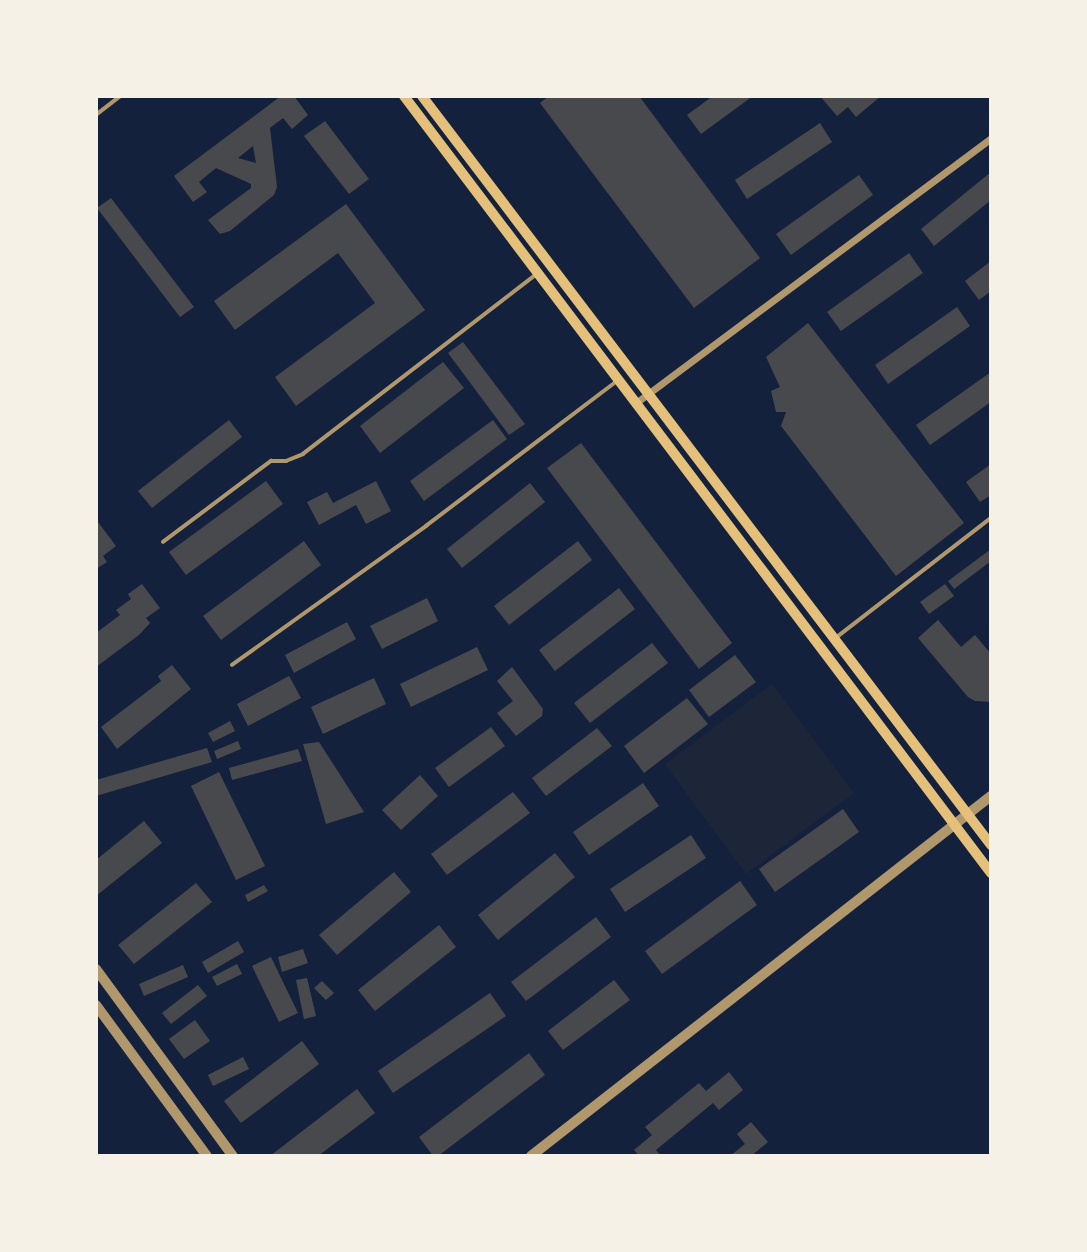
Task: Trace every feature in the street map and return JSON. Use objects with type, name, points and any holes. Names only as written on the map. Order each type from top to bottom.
[{"type":"main road","points":[[404,96],[991,873]]},
{"type":"main road","points":[[422,96],[991,845]]},
{"type":"street","points":[[637,402],[991,138]]},
{"type":"street","points":[[531,1156],[991,796]]},
{"type":"street","points":[[96,969],[233,1156]]},
{"type":"street","points":[[96,1005],[207,1156]]},
{"type":"lane","points":[[96,115],[120,96]]},
{"type":"lane","points":[[163,541],[271,461],[286,461],[303,454],[539,273]]},
{"type":"lane","points":[[232,665],[426,526],[620,379]]},
{"type":"lane","points":[[835,639],[991,518]]},
{"type":"shaded area","points":[[772,684],[854,793],[746,874],[665,764]]},
{"type":"building","points":[[281,96],[294,96],[308,115],[292,129],[283,118],[270,128],[277,187],[274,195],[230,231],[220,234],[208,220],[251,188],[251,184],[216,168],[199,182],[207,192],[193,202],[174,176]],"holes":[[[253,146],[256,163],[238,158]]]},
{"type":"building","points":[[549,96],[639,96],[760,258],[694,308],[540,103]]},
{"type":"building","points":[[713,96],[753,96],[701,134],[687,115]]},
{"type":"building","points":[[820,96],[881,96],[856,117],[848,107],[837,116]]},
{"type":"building","points":[[325,121],[369,179],[349,194],[304,136]]},
{"type":"building","points":[[820,123],[832,142],[747,199],[735,180]]},
{"type":"building","points":[[991,172],[991,200],[934,246],[921,229]]},
{"type":"building","points":[[859,175],[873,195],[791,255],[776,234]]},
{"type":"building","points":[[111,198],[194,307],[180,317],[97,208]]},
{"type":"building","points":[[346,204],[425,310],[296,406],[275,377],[375,303],[338,253],[235,330],[214,301]]},
{"type":"building","points":[[909,253],[923,273],[841,331],[827,312]]},
{"type":"building","points":[[991,261],[991,291],[979,300],[965,281]]},
{"type":"building","points":[[957,307],[970,326],[888,384],[875,365]]},
{"type":"building","points":[[808,323],[964,523],[896,576],[781,426],[786,412],[776,412],[771,391],[780,387],[766,357]]},
{"type":"building","points":[[463,342],[525,424],[509,435],[448,353]]},
{"type":"building","points":[[443,362],[464,388],[380,453],[360,426]]},
{"type":"building","points":[[991,372],[991,402],[930,445],[916,425]]},
{"type":"building","points":[[229,420],[242,437],[152,508],[138,491]]},
{"type":"building","points":[[493,420],[507,439],[424,501],[410,481]]},
{"type":"building","points":[[581,443],[732,643],[699,669],[547,468]]},
{"type":"building","points":[[991,464],[991,495],[980,502],[966,482]]},
{"type":"building","points":[[266,481],[283,504],[186,575],[169,552]]},
{"type":"building","points":[[376,481],[391,511],[366,524],[356,505],[319,525],[307,502],[327,492],[333,503]]},
{"type":"building","points":[[530,483],[545,502],[462,568],[447,549]]},
{"type":"building","points":[[98,522],[116,546],[103,556],[107,562],[96,569]]},
{"type":"building","points":[[304,541],[321,565],[221,640],[203,616]]},
{"type":"building","points":[[578,541],[592,560],[509,625],[494,606]]},
{"type":"building","points":[[991,549],[991,561],[954,589],[948,581]]},
{"type":"building","points":[[142,584],[160,608],[146,618],[150,623],[139,635],[96,667],[96,633],[120,615],[116,610],[131,599],[128,594]]},
{"type":"building","points":[[945,584],[954,596],[929,614],[920,602]]},
{"type":"building","points":[[619,588],[635,609],[555,671],[539,650]]},
{"type":"building","points":[[427,598],[438,621],[382,649],[370,626]]},
{"type":"building","points":[[938,620],[961,647],[975,635],[991,654],[991,702],[975,701],[968,697],[918,638]]},
{"type":"building","points":[[347,622],[356,639],[294,673],[285,655]]},
{"type":"building","points":[[652,643],[668,663],[590,723],[574,703]]},
{"type":"building","points":[[477,647],[488,670],[411,707],[400,684]]},
{"type":"building","points":[[735,655],[756,682],[709,717],[689,690]]},
{"type":"building","points":[[172,665],[191,689],[117,749],[101,727],[161,681],[158,676]]},
{"type":"building","points":[[512,667],[543,709],[542,716],[516,736],[497,713],[513,701],[497,681]]},
{"type":"building","points":[[289,676],[301,698],[248,726],[237,704]]},
{"type":"building","points":[[374,678],[386,704],[323,734],[311,707]]},
{"type":"building","points":[[687,698],[708,724],[644,773],[624,746]]},
{"type":"building","points":[[230,721],[235,731],[213,742],[208,733]]},
{"type":"building","points":[[491,727],[505,746],[449,787],[435,768]]},
{"type":"building","points":[[597,728],[612,746],[546,796],[532,778]]},
{"type":"building","points":[[238,741],[241,749],[217,759],[214,751]]},
{"type":"building","points":[[319,742],[364,812],[326,824],[303,744]]},
{"type":"building","points":[[207,748],[212,762],[96,796],[96,780]]},
{"type":"building","points":[[298,749],[302,761],[232,780],[229,768]]},
{"type":"building","points":[[219,772],[265,866],[236,880],[191,786]]},
{"type":"building","points":[[420,775],[438,796],[401,830],[382,810]]},
{"type":"building","points":[[643,783],[659,806],[589,855],[573,832]]},
{"type":"building","points":[[513,792],[530,813],[447,875],[431,854]]},
{"type":"building","points":[[843,809],[859,832],[775,892],[759,869]]},
{"type":"building","points":[[144,821],[162,843],[96,896],[96,860]]},
{"type":"building","points":[[691,835],[706,858],[625,912],[610,889]]},
{"type":"building","points":[[555,853],[575,877],[498,940],[478,915]]},
{"type":"building","points":[[394,872],[411,892],[337,955],[319,935]]},
{"type":"building","points":[[740,881],[757,905],[662,974],[645,951]]},
{"type":"building","points":[[196,883],[212,902],[134,964],[118,945]]},
{"type":"building","points":[[264,885],[268,891],[248,902],[245,895]]},
{"type":"building","points":[[596,917],[611,937],[526,1001],[511,982]]},
{"type":"building","points":[[439,925],[456,947],[375,1011],[358,990]]},
{"type":"building","points":[[238,941],[244,952],[208,973],[202,962]]},
{"type":"building","points":[[303,949],[308,963],[282,972],[278,957]]},
{"type":"building","points":[[271,957],[298,1013],[279,1022],[252,966]]},
{"type":"building","points":[[237,964],[242,974],[217,986],[212,977]]},
{"type":"building","points":[[183,965],[188,977],[144,996],[139,984]]},
{"type":"building","points":[[307,978],[316,1016],[304,1019],[296,980]]},
{"type":"building","points":[[614,980],[630,1000],[563,1050],[548,1031]]},
{"type":"building","points":[[322,981],[334,993],[326,1000],[314,988]]},
{"type":"building","points":[[198,985],[207,996],[171,1024],[162,1013]]},
{"type":"building","points":[[490,993],[506,1016],[393,1093],[378,1071]]},
{"type":"building","points":[[195,1020],[210,1041],[184,1059],[169,1039]]},
{"type":"building","points":[[302,1041],[319,1064],[241,1123],[224,1101]]},
{"type":"building","points":[[529,1053],[545,1075],[438,1156],[433,1156],[419,1137]]},
{"type":"building","points":[[243,1057],[249,1069],[213,1086],[208,1075]]},
{"type":"building","points":[[729,1072],[743,1090],[719,1110],[713,1103],[656,1150],[661,1156],[639,1156],[634,1150],[652,1135],[645,1127],[699,1083],[706,1091]]},
{"type":"building","points":[[357,1089],[375,1113],[318,1156],[270,1156]]},
{"type":"building","points":[[751,1122],[768,1142],[751,1156],[730,1156],[745,1144],[737,1134]]}]
